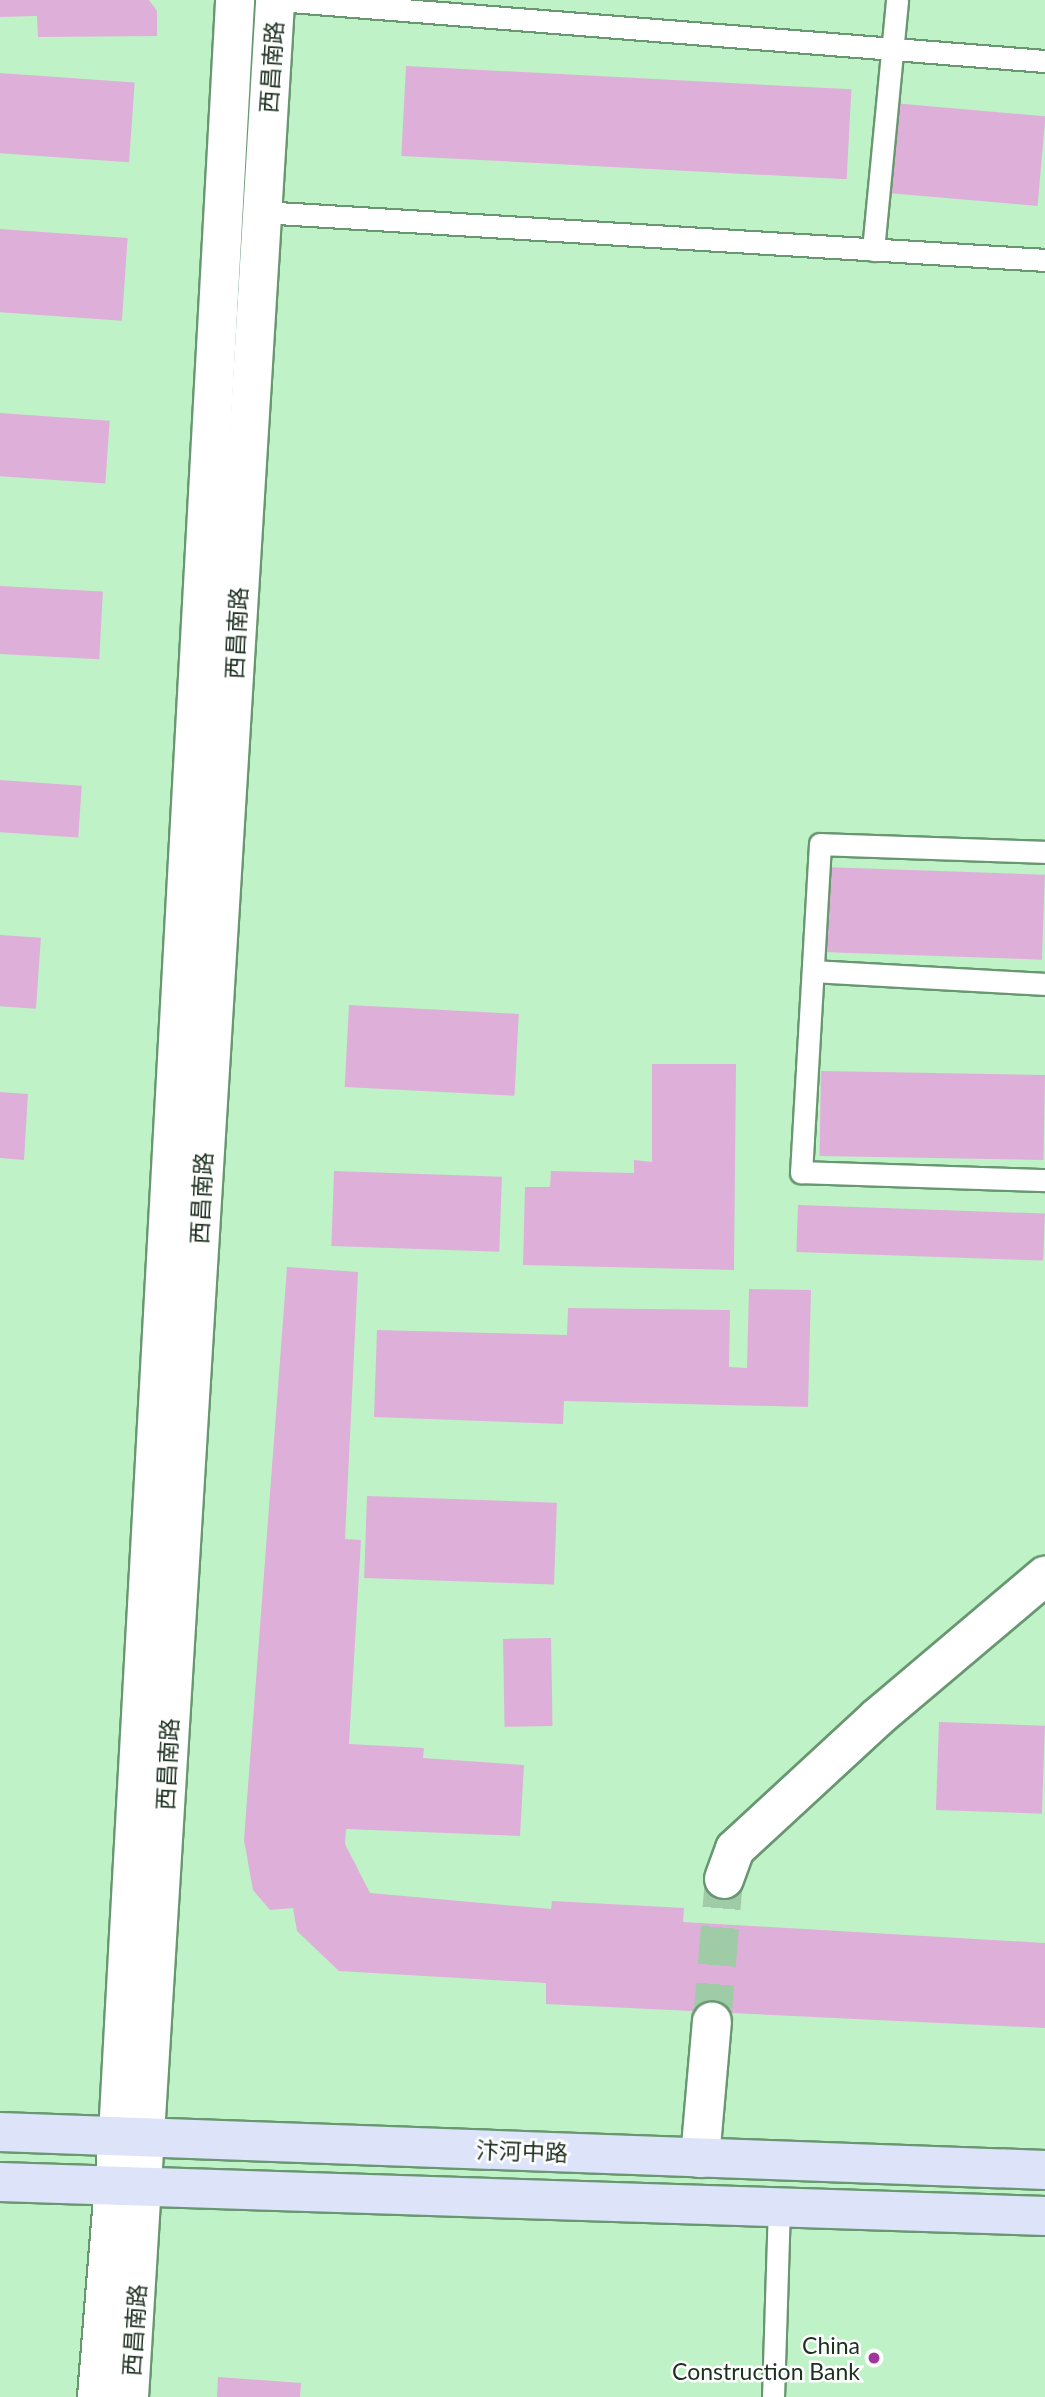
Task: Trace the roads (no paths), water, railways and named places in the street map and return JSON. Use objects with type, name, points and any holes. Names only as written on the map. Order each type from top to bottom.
[{"type":"main road","name":"汴河中路","points":[[0,2132],[1045,2170]]},
{"type":"main road","name":"汴河中路","points":[[0,2182],[1045,2216]]},
{"type":"street","name":"西昌南路","points":[[133,2136],[235,0]]},
{"type":"street","name":"西昌南路","points":[[97,2397],[129,2185],[133,2136],[276,0]]},
{"type":"street","points":[[724,1879],[735,1849],[878,1717],[1045,1576]]},
{"type":"street","points":[[700,2158],[712,2022]]},
{"type":"street","name":"西昌南路","points":[[129,2185],[129,2397]]},
{"type":"lane","points":[[276,0],[1045,61]]},
{"type":"lane","points":[[873,250],[897,0]]},
{"type":"lane","points":[[261,212],[1045,261]]},
{"type":"lane","points":[[1045,852],[820,844],[802,1172],[1045,1180]]},
{"type":"lane","points":[[813,971],[1045,984]]},
{"type":"lane","points":[[773,2397],[779,2207]]},
{"type":"tunnel","points":[[712,2022],[724,1879]]},
{"type":"place","name":"China Construction Bank","points":[[874,2358]]}]
